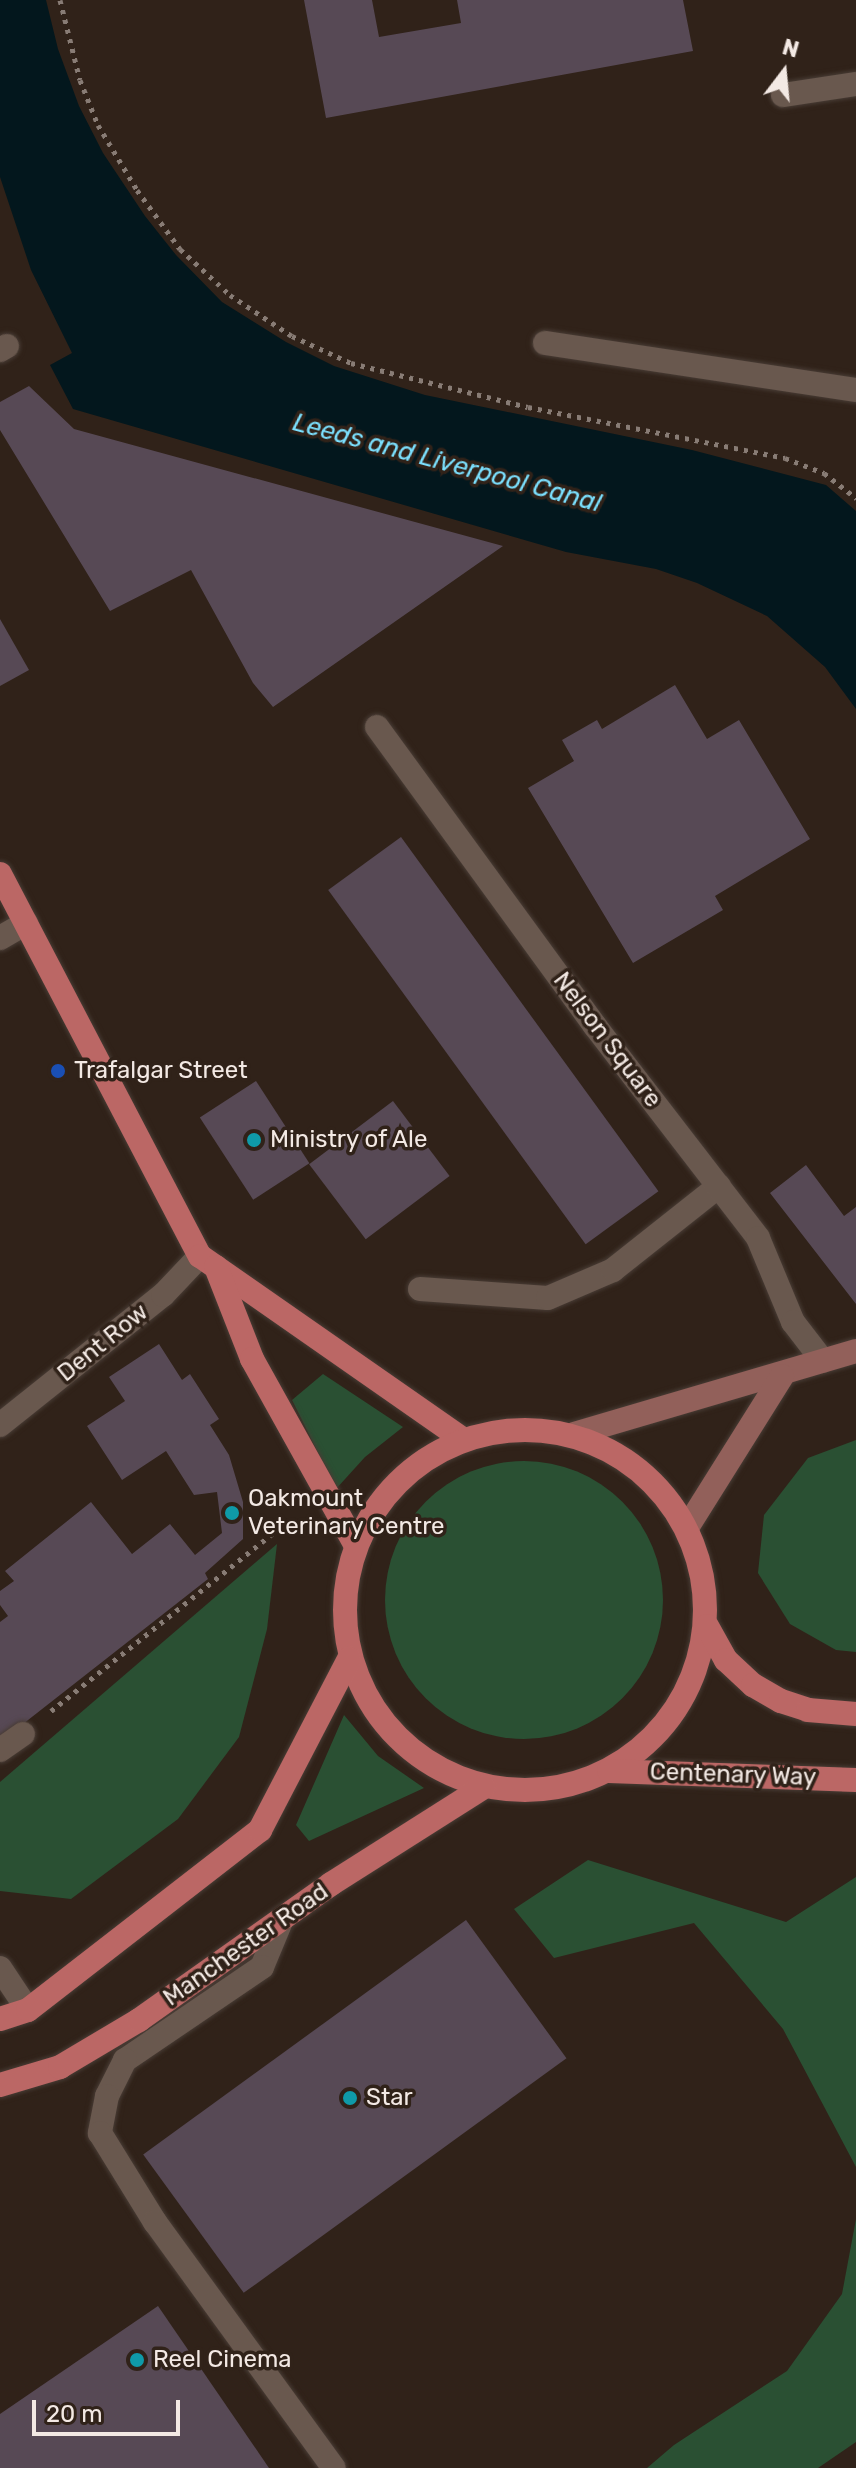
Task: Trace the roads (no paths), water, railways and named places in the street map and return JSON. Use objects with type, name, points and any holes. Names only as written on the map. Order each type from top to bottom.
[{"type":"main road","points":[[0,874],[208,1261],[252,1359],[355,1544]]},
{"type":"main road","points":[[208,1261],[461,1438]]},
{"type":"main road","points":[[574,1434],[782,1376],[856,1351]]},
{"type":"main road","points":[[688,1526],[782,1376]]},
{"type":"main road","points":[[523,1427],[574,1434],[632,1462],[688,1526],[706,1587],[707,1626],[690,1687],[653,1739],[609,1771],[549,1790],[484,1787],[426,1762],[379,1719],[349,1659],[342,1596],[355,1544],[406,1471],[461,1438],[523,1427]]},
{"type":"main road","points":[[707,1626],[726,1660],[753,1685],[781,1701],[808,1710],[856,1714]]},
{"type":"main road","points":[[0,2019],[28,2010],[260,1830],[349,1659]]},
{"type":"main road","name":"Centenary Way","points":[[609,1771],[856,1780]]},
{"type":"main road","name":"Manchester Road","points":[[0,2085],[60,2067],[139,2020],[282,1919],[484,1787]]},
{"type":"street","points":[[783,95],[856,84]]},
{"type":"street","points":[[545,343],[856,390]]},
{"type":"street","name":"Nelson Square","points":[[377,727],[595,1026],[758,1238],[793,1322],[823,1361]]},
{"type":"street","points":[[0,938],[26,923]]},
{"type":"street","points":[[420,1289],[548,1298],[613,1270],[719,1186]]},
{"type":"street","name":"Dent Row","points":[[0,1425],[208,1261]]},
{"type":"street","points":[[0,1750],[23,1734]]},
{"type":"street","points":[[282,1919],[262,1967],[125,2060],[107,2096],[100,2133],[155,2222],[334,2468]]},
{"type":"street","points":[[0,1968],[28,2010]]},
{"type":"water","name":"Leeds and Liverpool Canal","points":[[0,0],[46,0],[58,49],[79,106],[103,153],[145,216],[176,255],[222,302],[286,342],[334,366],[425,395],[692,450],[826,485],[856,511],[856,709],[825,667],[767,616],[697,583],[656,569],[566,552],[73,409],[50,365],[72,353],[31,270],[0,177]]},
{"type":"place","name":"Trafalgar Street","points":[[58,1071]]},
{"type":"place","name":"Ministry of Ale","points":[[254,1140]]},
{"type":"place","name":"Oakmount Veterinary Centre","points":[[232,1513]]},
{"type":"place","name":"Star","points":[[350,2098]]},
{"type":"place","name":"Reel Cinema","points":[[137,2360]]}]
